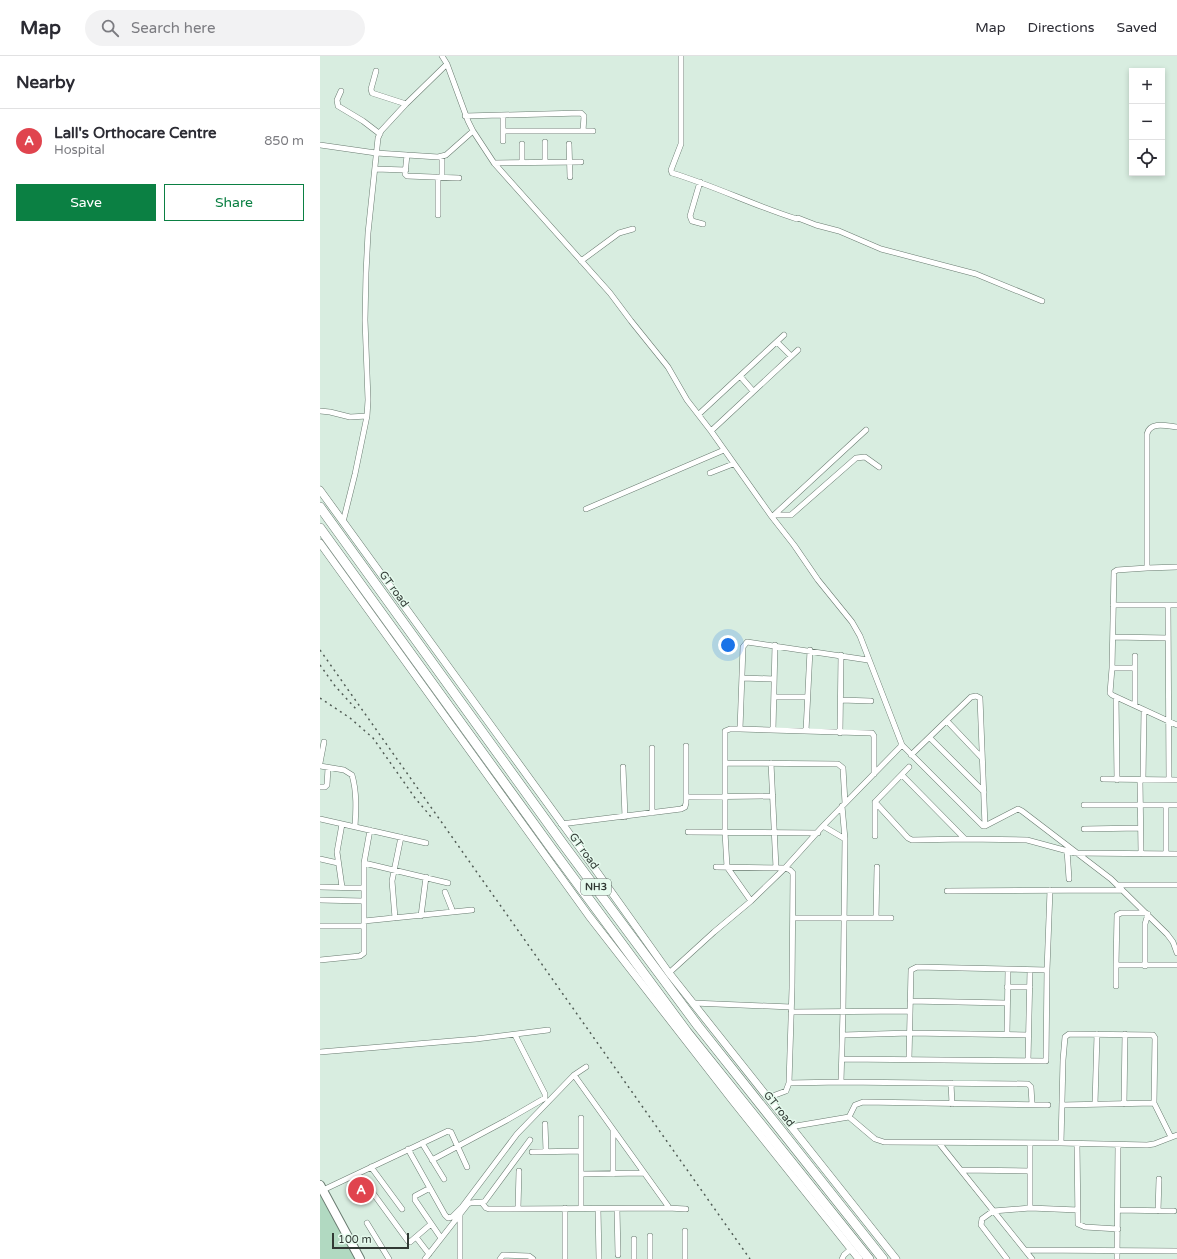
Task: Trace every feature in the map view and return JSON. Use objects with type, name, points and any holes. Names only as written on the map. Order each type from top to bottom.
[{"type":"highway","name":"GT road","points":[[320,507],[563,844],[698,1026],[883,1259]]},
{"type":"highway","name":"NH3","points":[[320,528],[552,849],[687,1032],[869,1259]]},
{"type":"main road","points":[[320,490],[669,973],[896,1259]]},
{"type":"main road","points":[[320,543],[590,916],[728,1095],[859,1259]]},
{"type":"main road","points":[[321,1188],[360,1259]]},
{"type":"street","points":[[442,56],[447,64],[465,116],[472,131],[494,163],[610,293],[668,367],[687,400],[711,430],[733,464],[773,516],[818,580],[852,622],[858,633],[902,745],[981,826],[985,826],[1015,810],[1020,810],[1117,885],[1175,942],[1177,953]]},
{"type":"street","points":[[681,56],[681,144],[671,170],[672,173],[700,182],[781,214],[836,230],[881,249],[976,274],[1042,301]]},
{"type":"street","points":[[343,522],[367,416],[366,278],[368,233],[376,153],[380,134],[406,104],[447,64]]},
{"type":"street","points":[[376,71],[371,89],[372,93],[406,104]]},
{"type":"street","points":[[341,91],[337,100],[338,106],[363,121],[380,134]]},
{"type":"street","points":[[465,116],[581,114],[584,116],[583,131]]},
{"type":"street","points":[[502,115],[503,141]]},
{"type":"street","points":[[438,215],[442,157],[472,131]]},
{"type":"street","points":[[503,131],[593,131]]},
{"type":"street","points":[[546,142],[546,162]]},
{"type":"street","points":[[522,144],[522,162]]},
{"type":"street","points":[[569,144],[570,177]]},
{"type":"street","points":[[320,145],[376,153],[442,157]]},
{"type":"street","points":[[407,155],[406,176],[459,178]]},
{"type":"street","points":[[494,163],[581,162]]},
{"type":"street","points":[[375,169],[406,170]]},
{"type":"street","points":[[700,182],[690,216],[692,221],[703,224]]},
{"type":"street","points":[[580,260],[619,233],[633,229]]},
{"type":"street","points":[[699,414],[784,335]]},
{"type":"street","points":[[777,342],[791,356]]},
{"type":"street","points":[[711,430],[798,350]]},
{"type":"street","points":[[740,376],[753,391]]},
{"type":"street","points":[[320,411],[350,417],[367,416]]},
{"type":"street","points":[[1147,568],[1147,434],[1151,427],[1177,427]]},
{"type":"street","points":[[773,516],[866,430]]},
{"type":"street","points":[[586,509],[724,450]]},
{"type":"street","points":[[773,516],[791,515],[856,458],[866,457],[879,467]]},
{"type":"street","points":[[710,473],[733,464]]},
{"type":"street","points":[[1177,567],[1115,571],[1110,693],[1177,724]]},
{"type":"street","points":[[1113,605],[1177,606]]},
{"type":"street","points":[[1168,606],[1169,780]]},
{"type":"street","points":[[1113,637],[1168,638]]},
{"type":"street","points":[[740,729],[745,644],[750,642],[775,645],[868,660]]},
{"type":"street","points":[[773,730],[775,645]]},
{"type":"street","points":[[806,731],[810,650]]},
{"type":"street","points":[[840,733],[841,655]]},
{"type":"street","points":[[1135,656],[1135,705]]},
{"type":"street","points":[[1112,668],[1135,668]]},
{"type":"street","points":[[742,678],[774,679]]},
{"type":"street","points":[[911,755],[972,698],[976,696],[980,698],[985,826]]},
{"type":"street","points":[[774,697],[807,697]]},
{"type":"street","points":[[1116,697],[1117,780]]},
{"type":"street","points":[[841,700],[871,701]]},
{"type":"street","points":[[1141,854],[1140,805],[1144,710]]},
{"type":"street","points":[[947,721],[982,758]]},
{"type":"street","points":[[751,901],[727,867],[725,832],[725,731],[740,729],[870,733],[873,734],[874,774]]},
{"type":"street","points":[[930,738],[984,792]]},
{"type":"street","points":[[324,742],[320,764],[328,768],[344,770],[352,775],[356,803],[355,827]]},
{"type":"street","points":[[669,973],[751,901],[785,868],[818,833],[822,826],[902,745]]},
{"type":"street","points":[[562,824],[681,809],[685,806],[686,797],[686,746]]},
{"type":"street","points":[[652,748],[652,813]]},
{"type":"street","points":[[725,763],[840,764],[843,768],[845,839],[843,1034],[841,1082]]},
{"type":"street","points":[[771,763],[776,868]]},
{"type":"street","points":[[624,767],[625,817]]},
{"type":"street","points":[[875,836],[875,802],[909,767]]},
{"type":"street","points":[[320,787],[326,787],[327,785],[328,768]]},
{"type":"street","points":[[902,775],[966,839]]},
{"type":"street","points":[[1103,779],[1177,780]]},
{"type":"street","points":[[686,797],[773,796]]},
{"type":"street","points":[[875,802],[909,839],[1027,840],[1075,853],[1177,854]]},
{"type":"street","points":[[1084,805],[1177,805]]},
{"type":"street","points":[[1166,805],[1166,854]]},
{"type":"street","points":[[320,819],[426,843]]},
{"type":"street","points":[[342,824],[337,852],[342,887]]},
{"type":"street","points":[[822,826],[845,839]]},
{"type":"street","points":[[1084,829],[1140,828]]},
{"type":"street","points":[[320,960],[363,955],[364,863],[370,830]]},
{"type":"street","points":[[688,832],[818,833]]},
{"type":"street","points":[[395,918],[392,887],[401,837]]},
{"type":"street","points":[[1067,850],[1069,879]]},
{"type":"street","points":[[320,859],[338,863]]},
{"type":"street","points":[[364,863],[448,883]]},
{"type":"street","points":[[716,867],[785,868],[794,874],[789,1083],[786,1091],[767,1098]]},
{"type":"street","points":[[876,918],[877,867]]},
{"type":"street","points":[[420,916],[426,877]]},
{"type":"street","points":[[1117,885],[1177,885]]},
{"type":"street","points":[[320,887],[364,888]]},
{"type":"street","points":[[842,1059],[1046,1061],[1050,890]]},
{"type":"street","points":[[947,892],[1122,890]]},
{"type":"street","points":[[445,892],[453,912]]},
{"type":"street","points":[[320,900],[364,901]]},
{"type":"street","points":[[320,926],[364,924],[395,918],[472,910]]},
{"type":"street","points":[[1116,986],[1118,915],[1121,913],[1147,914]]},
{"type":"street","points":[[1145,966],[1145,924],[1147,914]]},
{"type":"street","points":[[793,918],[891,918]]},
{"type":"street","points":[[1116,965],[1177,965]]},
{"type":"street","points":[[909,1059],[910,972],[914,968],[1048,970]]},
{"type":"street","points":[[1007,1034],[1006,1003],[1008,970]]},
{"type":"street","points":[[1028,1061],[1030,970]]},
{"type":"street","points":[[1007,987],[1030,987]]},
{"type":"street","points":[[910,1001],[1006,1003]]},
{"type":"street","points":[[693,1003],[791,1010],[910,1011]]},
{"type":"street","points":[[320,1052],[476,1039],[548,1030]]},
{"type":"street","points":[[843,1034],[910,1033],[1028,1035]]},
{"type":"street","points":[[1060,1143],[1063,1060],[1065,1037],[1069,1034],[1125,1034],[1154,1036],[1154,1103],[1171,1138]]},
{"type":"street","points":[[1095,1104],[1097,1034]]},
{"type":"street","points":[[1124,1104],[1125,1034]]},
{"type":"street","points":[[432,1160],[545,1098],[545,1094],[515,1035]]},
{"type":"street","points":[[408,1149],[445,1215],[448,1218],[452,1217],[462,1207],[517,1134],[574,1075],[586,1067]]},
{"type":"street","points":[[574,1075],[589,1094],[668,1208]]},
{"type":"street","points":[[789,1083],[841,1082],[1028,1084],[1032,1090],[1032,1104]]},
{"type":"street","points":[[951,1084],[952,1104]]},
{"type":"street","points":[[849,1117],[853,1107],[858,1103],[863,1102],[1048,1105]]},
{"type":"street","points":[[1062,1106],[1154,1103]]},
{"type":"street","points":[[790,1127],[849,1117],[879,1141],[939,1143],[1147,1145],[1154,1144],[1177,1135]]},
{"type":"street","points":[[581,1118],[581,1208]]},
{"type":"street","points":[[545,1124],[546,1151]]},
{"type":"street","points":[[613,1130],[613,1174]]},
{"type":"street","points":[[321,1188],[371,1167],[448,1131],[451,1132],[468,1167]]},
{"type":"street","points":[[482,1203],[487,1199],[530,1140]]},
{"type":"street","points":[[422,1143],[444,1179]]},
{"type":"street","points":[[939,1143],[1032,1259]]},
{"type":"street","points":[[1030,1143],[1030,1208]]},
{"type":"street","points":[[1077,1144],[1077,1222],[1085,1227],[1118,1229]]},
{"type":"street","points":[[1117,1259],[1118,1145]]},
{"type":"street","points":[[532,1152],[581,1151]]},
{"type":"street","points":[[371,1167],[402,1209]]},
{"type":"street","points":[[961,1170],[1030,1171]]},
{"type":"street","points":[[518,1208],[519,1171]]},
{"type":"street","points":[[581,1174],[644,1173]]},
{"type":"street","points":[[1158,1211],[1159,1179]]},
{"type":"street","points":[[430,1188],[414,1198],[441,1238]]},
{"type":"street","points":[[370,1189],[410,1242],[431,1224]]},
{"type":"street","points":[[425,1259],[471,1202],[482,1203],[488,1208],[686,1209]]},
{"type":"street","points":[[565,1208],[565,1259]]},
{"type":"street","points":[[618,1208],[618,1255]]},
{"type":"street","points":[[1007,1259],[981,1225],[982,1219],[994,1211],[1030,1208],[1078,1210]]},
{"type":"street","points":[[598,1209],[599,1259]]},
{"type":"street","points":[[1118,1210],[1174,1211]]},
{"type":"street","points":[[460,1214],[460,1259]]},
{"type":"street","points":[[367,1223],[388,1259]]},
{"type":"street","points":[[685,1231],[685,1259]]},
{"type":"street","points":[[650,1236],[650,1259]]},
{"type":"street","points":[[416,1237],[429,1254]]},
{"type":"street","points":[[634,1239],[634,1259]]},
{"type":"street","points":[[842,1259],[851,1249]]},
{"type":"street","points":[[1025,1250],[1177,1251]]},
{"type":"street","points":[[500,1259],[502,1255],[529,1256],[533,1259]]},
{"type":"green space","points":[[320,1195],[355,1259],[320,1259]]},
{"type":"railway","points":[[320,650],[750,1259]]},
{"type":"railway","points":[[320,665],[335,686],[356,709]]},
{"type":"railway","points":[[320,698],[350,718],[373,738],[415,798],[432,818]]},
{"type":"place","name":"Lall's Orthocare Centre","points":[[361,1190]]}]
